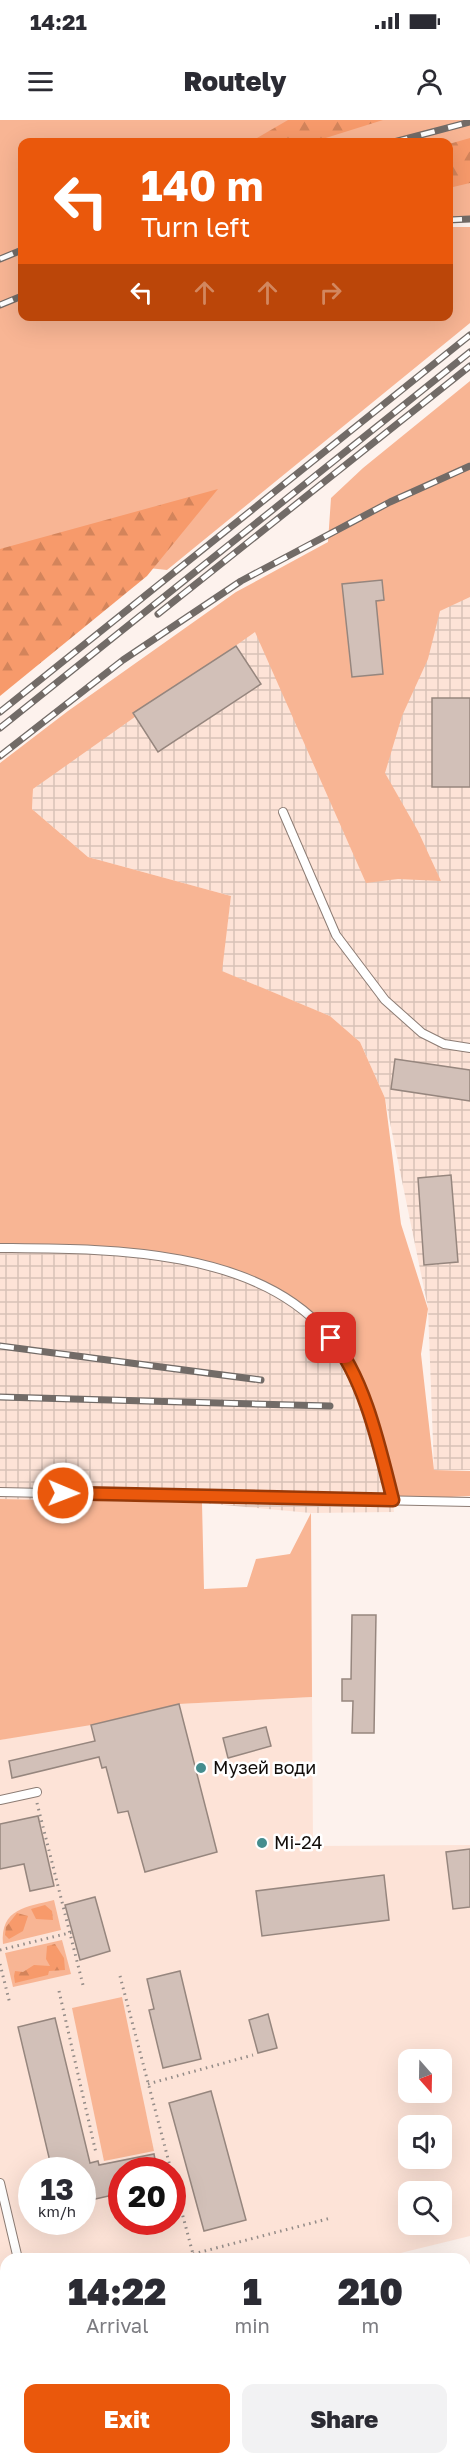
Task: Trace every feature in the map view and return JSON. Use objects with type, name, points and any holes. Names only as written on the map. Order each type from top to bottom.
[{"type":"lane","points":[[283,812],[336,935],[385,1000],[422,1033],[444,1044],[470,1048]]},
{"type":"lane","points":[[0,1248],[101,1249],[169,1257],[236,1274],[271,1289],[309,1313],[342,1352],[364,1400],[393,1500]]},
{"type":"lane","points":[[0,1492],[470,1502]]},
{"type":"lane","points":[[0,1800],[36,1792]]},
{"type":"lane","points":[[0,2184],[17,2253]]},
{"type":"path","points":[[36,1792],[83,1985]]},
{"type":"path","points":[[0,1950],[71,1932]]},
{"type":"path","points":[[0,1964],[10,2004]]},
{"type":"path","points":[[120,1976],[168,2157]]},
{"type":"path","points":[[59,1991],[96,2153]]},
{"type":"path","points":[[148,2084],[253,2055]]},
{"type":"path","points":[[197,2253],[331,2218]]},
{"type":"path","points":[[186,2228],[193,2253]]},
{"type":"shaded area","points":[[0,120],[470,120],[470,217],[453,219],[453,138],[18,138],[18,321],[453,321],[453,227],[470,227],[470,323],[167,570],[0,552]]},
{"type":"shaded area","points":[[470,381],[470,597],[440,611],[428,659],[402,716],[385,773],[418,831],[441,881],[398,879],[366,883],[255,632],[33,789],[32,809],[88,857],[231,896],[222,971],[330,1016],[360,1042],[385,1098],[401,1224],[428,1309],[421,1354],[434,1470],[470,1471],[470,1496],[394,1500],[364,1400],[319,1325],[279,1294],[202,1265],[122,1251],[0,1248],[0,763],[68,711],[236,592],[328,542],[331,498],[363,468]]},
{"type":"shaded area","points":[[470,505],[470,1470],[434,1470],[428,1308],[385,1098],[360,1042],[330,1016],[221,971],[231,896],[88,857],[32,809],[33,789],[331,566]]},
{"type":"shaded area","points":[[0,1248],[71,1248],[202,1265],[271,1289],[319,1325],[360,1402],[392,1494],[394,1512],[311,1513],[202,1503],[0,1499]]},
{"type":"shaded area","points":[[0,1499],[202,1503],[204,1589],[247,1587],[256,1559],[290,1554],[311,1513],[312,1697],[179,1704],[91,1725],[0,1740]]},
{"type":"shaded area","points":[[312,1697],[313,1846],[470,1845],[470,2236],[401,2253],[0,2253],[0,1740],[179,1704]]},
{"type":"shaded area","points":[[54,1900],[61,1930],[3,1944],[3,1932],[11,1916],[25,1908]]},
{"type":"shaded area","points":[[62,1940],[71,1974],[13,1987],[5,1953]]},
{"type":"shaded area","points":[[122,1997],[154,2151],[124,2157],[108,2157],[108,2160],[104,2161],[72,2008]]},
{"type":"green space","points":[[288,120],[383,120],[326,138],[257,138]]},
{"type":"green space","points":[[470,138],[470,183],[453,187],[453,143]]},
{"type":"green space","points":[[218,489],[147,576],[0,696],[0,549]]},
{"type":"green space","points":[[45,1905],[52,1911],[53,1920],[36,1919],[31,1909]]},
{"type":"green space","points":[[17,1913],[28,1916],[23,1931],[9,1939],[5,1935],[6,1927]]},
{"type":"green space","points":[[55,1944],[64,1958],[65,1970],[49,1971],[48,1975],[15,1983],[15,1971],[23,1972],[34,1965],[50,1966],[46,1959],[47,1946]]},
{"type":"building","points":[[382,580],[384,600],[376,601],[383,674],[352,677],[342,584]]},
{"type":"building","points":[[236,646],[261,684],[158,752],[133,713]]},
{"type":"building","points":[[432,698],[470,698],[470,787],[432,787]]},
{"type":"building","points":[[395,1059],[470,1070],[470,1101],[391,1089]]},
{"type":"building","points":[[451,1175],[458,1262],[424,1265],[418,1178]]},
{"type":"building","points":[[352,1615],[376,1615],[374,1733],[352,1733],[353,1701],[342,1701],[342,1679],[351,1679]]},
{"type":"building","points":[[179,1704],[217,1852],[145,1872],[128,1811],[118,1813],[106,1767],[102,1768],[99,1757],[12,1778],[9,1761],[95,1741],[91,1725]]},
{"type":"building","points":[[266,1727],[271,1746],[228,1758],[223,1738]]},
{"type":"building","points":[[38,1816],[54,1886],[30,1891],[24,1864],[0,1869],[0,1824]]},
{"type":"building","points":[[470,1849],[470,1907],[453,1909],[446,1852]]},
{"type":"building","points":[[384,1875],[389,1920],[262,1936],[256,1891]]},
{"type":"building","points":[[95,1897],[110,1951],[80,1960],[65,1905]]},
{"type":"building","points":[[180,1971],[201,2059],[163,2068],[149,2010],[154,2009],[147,1979]]},
{"type":"building","points":[[268,2014],[277,2048],[258,2053],[249,2020]]},
{"type":"building","points":[[55,2018],[89,2157],[49,2157],[18,2027]]},
{"type":"building","points":[[211,2091],[246,2220],[204,2231],[186,2165],[186,2157],[184,2157],[169,2103]]},
{"type":"building","points":[[154,2154],[155,2157],[139,2157]]},
{"type":"building","points":[[98,2161],[99,2165],[108,2163],[108,2196],[96,2199],[96,2162]]},
{"type":"railway","points":[[409,138],[470,122]]},
{"type":"railway","points":[[453,220],[470,219]]},
{"type":"railway","points":[[0,259],[18,252]]},
{"type":"railway","points":[[0,305],[18,298]]},
{"type":"railway","points":[[0,712],[470,335]]},
{"type":"railway","points":[[0,728],[470,352]]},
{"type":"railway","points":[[158,614],[470,366]]},
{"type":"railway","points":[[0,756],[123,660],[241,581],[390,502],[470,466]]},
{"type":"railway","points":[[0,1346],[261,1380]]},
{"type":"railway","points":[[0,1397],[330,1406]]},
{"type":"place","name":"Музей води","points":[[201,1768]]},
{"type":"place","name":"Мі-24","points":[[262,1843]]},
{"type":"route","points":[[63,1493],[393,1500],[364,1400],[342,1352],[331,1338]]}]
